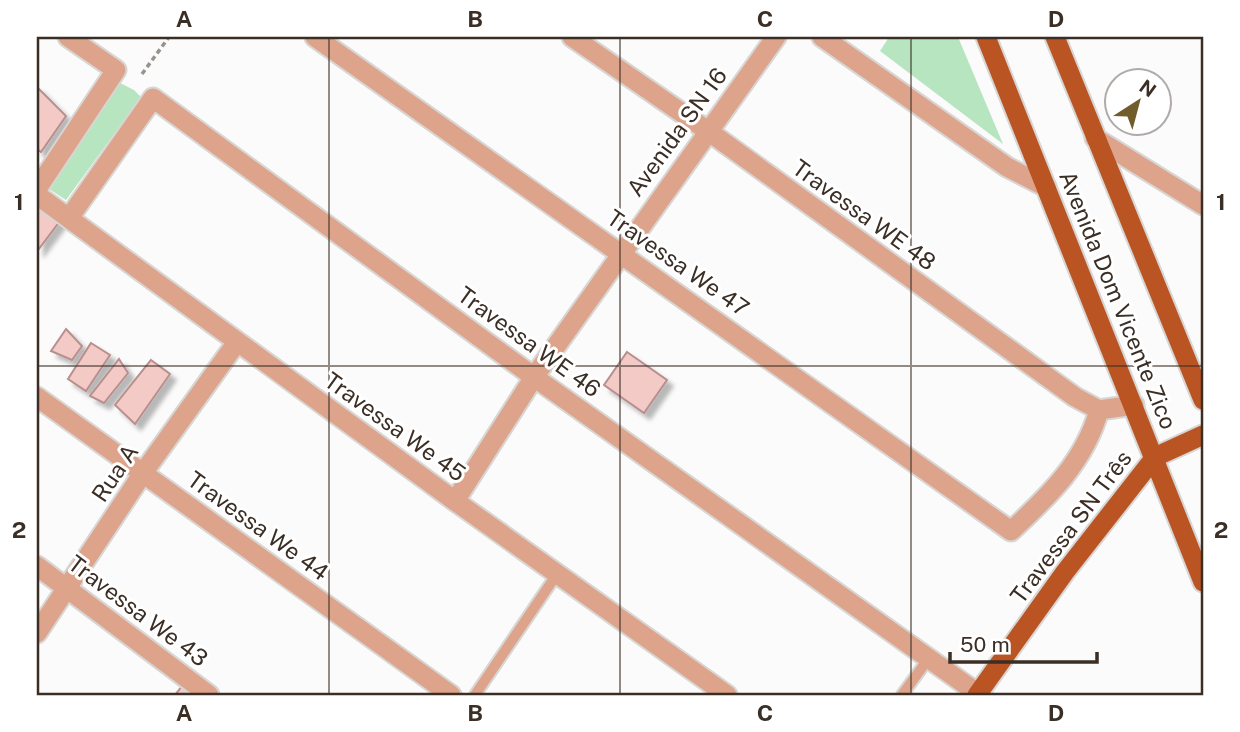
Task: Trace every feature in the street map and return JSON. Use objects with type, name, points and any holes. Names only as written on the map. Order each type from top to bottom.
[{"type":"main road","name":"Avenida Dom Vicente Zico","points":[[986,37],[1203,582]]},
{"type":"main road","name":"Avenida Dom Vicente Zico","points":[[1055,37],[1203,400]]},
{"type":"main road","points":[[1155,457],[1203,435]]},
{"type":"main road","name":"Travessa SN Três","points":[[978,695],[1065,572],[1155,457]]},
{"type":"street","points":[[37,189],[116,70],[68,37]]},
{"type":"street","name":"Travessa We 47","points":[[315,37],[1011,531],[1069,471],[1092,434],[1099,410]]},
{"type":"street","name":"Travessa WE 48","points":[[572,37],[708,131],[1063,388],[1099,410]]},
{"type":"street","name":"Avenida SN 16","points":[[455,501],[534,376],[776,37]]},
{"type":"street","points":[[822,37],[1007,167],[1046,187]]},
{"type":"street","name":"Travessa WE 46","points":[[69,218],[153,98],[978,695]]},
{"type":"street","points":[[1096,138],[1203,205]]},
{"type":"street","name":"Travessa We 45","points":[[37,195],[455,501],[727,695]]},
{"type":"street","name":"Rua A","points":[[37,634],[143,473],[237,342]]},
{"type":"street","name":"Travessa We 44","points":[[37,397],[451,695]]},
{"type":"street","points":[[1099,410],[1133,405]]},
{"type":"street","name":"Travessa We 43","points":[[37,566],[209,695]]},
{"type":"lane","points":[[475,695],[557,573]]},
{"type":"lane","points":[[902,695],[929,658]]},
{"type":"path","points":[[142,74],[169,37]]},
{"type":"green space","points":[[889,37],[958,37],[1003,144],[880,51]]},
{"type":"green space","points":[[120,83],[141,97],[66,200],[46,187]]},
{"type":"building","points":[[37,87],[66,116],[41,152],[37,149]]},
{"type":"building","points":[[39,205],[60,221],[38,250],[37,208]]},
{"type":"building","points":[[66,329],[82,346],[72,360],[51,351]]},
{"type":"building","points":[[91,343],[110,355],[86,391],[68,379]]},
{"type":"building","points":[[627,352],[667,380],[644,413],[604,385]]},
{"type":"building","points":[[119,359],[128,373],[104,403],[90,396]]},
{"type":"building","points":[[151,360],[170,374],[135,424],[115,405]]},
{"type":"building","points":[[182,686],[195,695],[175,695]]}]
